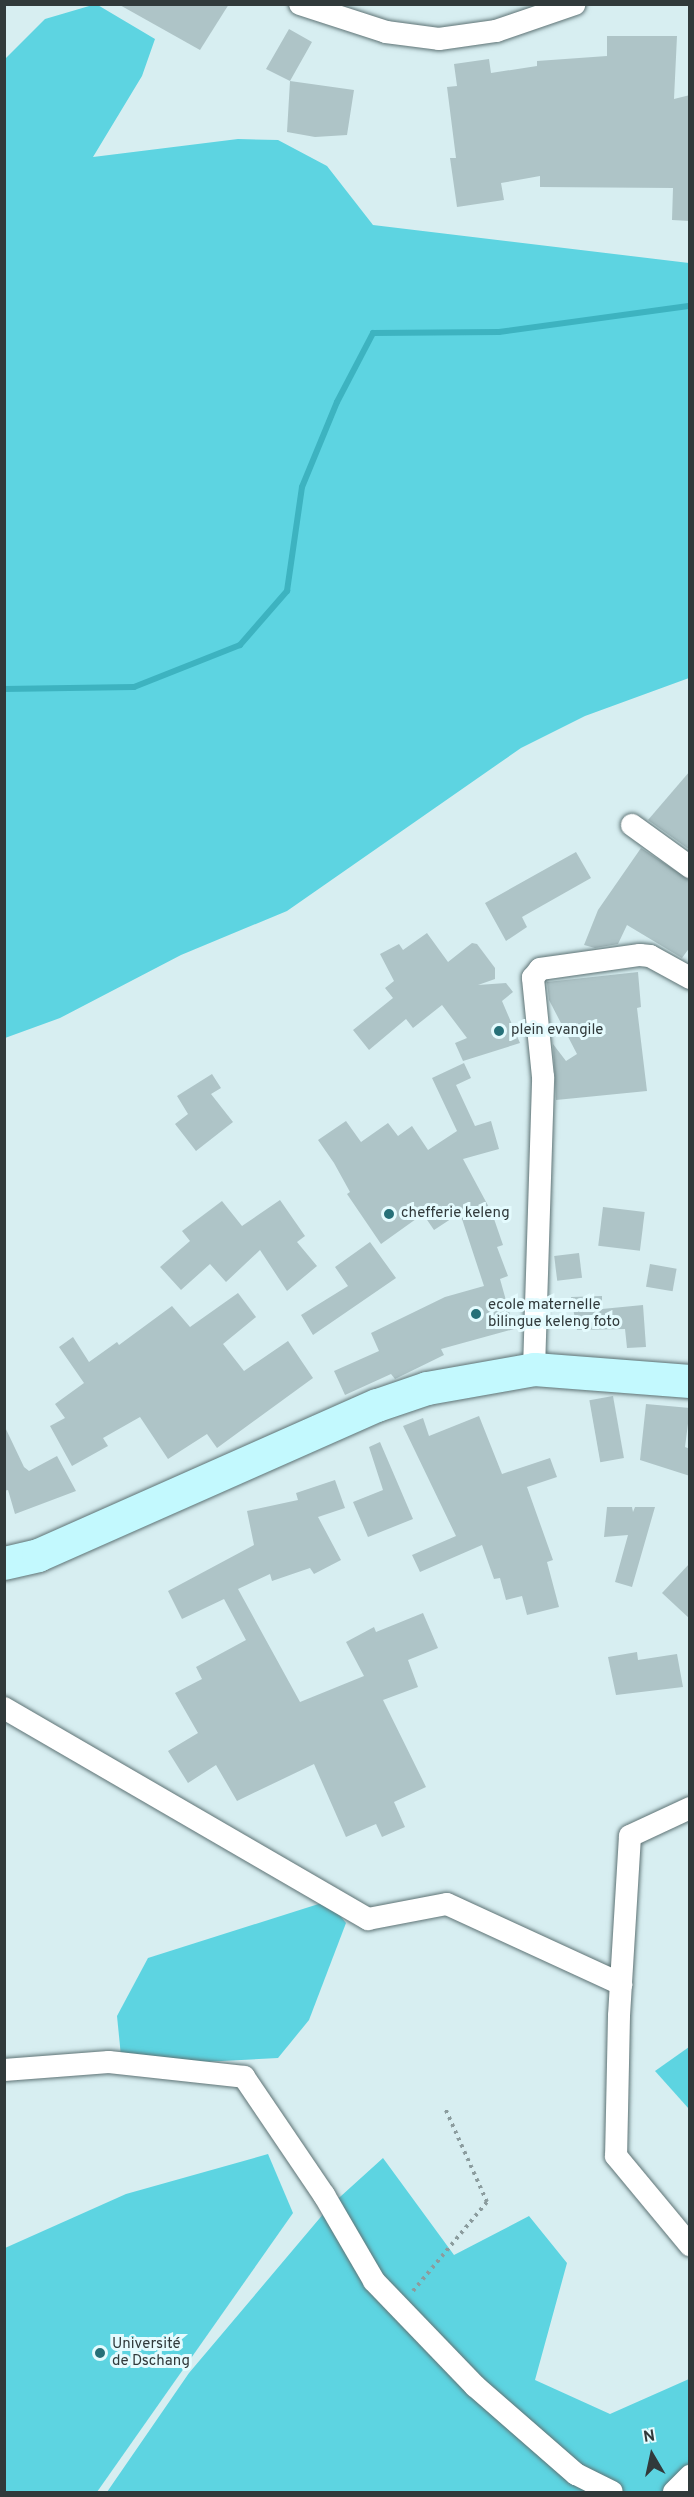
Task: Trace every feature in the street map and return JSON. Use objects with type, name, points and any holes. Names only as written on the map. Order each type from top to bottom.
[{"type":"main road","points":[[4,1563],[38,1555],[377,1405],[427,1388],[534,1369],[690,1381]]},
{"type":"street","points":[[300,4],[386,32],[439,39],[496,32],[575,4]]},
{"type":"street","points":[[632,825],[690,867]]},
{"type":"street","points":[[534,1369],[543,1077],[533,978],[540,969],[640,955],[650,956],[690,978]]},
{"type":"street","points":[[4,1708],[368,1919],[447,1904],[621,1984]]},
{"type":"street","points":[[690,1808],[630,1836],[621,1984],[616,2156],[690,2245]]},
{"type":"street","points":[[4,2070],[109,2062],[244,2078],[324,2195],[374,2281],[475,2386],[576,2474],[612,2493]]},
{"type":"street","points":[[674,2493],[690,2476]]},
{"type":"path","points":[[399,2308],[487,2202],[446,2108]]},
{"type":"shaded area","points":[[96,4],[155,39],[142,76],[93,157],[238,139],[278,140],[327,166],[373,225],[689,263],[689,678],[585,716],[521,748],[287,911],[181,955],[60,1018],[5,1038],[5,59],[45,19]]},
{"type":"shaded area","points":[[328,1901],[346,1923],[309,2020],[278,2058],[122,2066],[117,2016],[148,1958]]},
{"type":"shaded area","points":[[689,2047],[689,2109],[655,2071]]},
{"type":"shaded area","points":[[268,2154],[293,2213],[97,2492],[5,2492],[5,2248],[126,2194]]},
{"type":"shaded area","points":[[383,2158],[454,2255],[529,2216],[567,2263],[535,2380],[610,2414],[689,2379],[689,2462],[676,2485],[681,2492],[107,2492],[189,2373],[330,2206]]},
{"type":"building","points":[[118,4],[229,4],[200,50]]},
{"type":"building","points":[[289,29],[312,42],[290,81],[266,69]]},
{"type":"building","points":[[607,36],[677,36],[674,99],[690,95],[690,221],[672,220],[673,188],[540,187],[540,176],[501,183],[504,200],[457,207],[450,158],[456,158],[447,87],[457,86],[454,64],[489,59],[491,73],[537,66],[537,61],[607,56]]},
{"type":"building","points":[[290,81],[354,90],[347,135],[315,137],[287,132]]},
{"type":"building","points":[[690,771],[690,850],[648,820]]},
{"type":"building","points":[[641,848],[690,880],[690,947],[682,958],[627,925],[618,944],[595,948],[584,945],[598,910]]},
{"type":"building","points":[[576,852],[591,878],[522,917],[527,927],[506,941],[485,903]]},
{"type":"building","points":[[427,933],[448,962],[472,943],[477,944],[495,968],[495,979],[478,985],[506,983],[513,992],[502,1001],[520,1043],[463,1061],[455,1043],[467,1038],[442,1005],[413,1028],[406,1019],[369,1050],[353,1030],[393,998],[385,988],[394,981],[380,954],[399,944],[403,950]]},
{"type":"building","points":[[638,972],[641,1007],[637,1008],[647,1091],[556,1100],[553,1044],[566,1061],[577,1054],[549,1000],[547,982]]},
{"type":"building","points":[[464,1063],[471,1078],[456,1085],[475,1126],[491,1121],[499,1149],[463,1159],[492,1213],[503,1245],[497,1247],[508,1276],[500,1279],[514,1329],[441,1349],[444,1355],[395,1379],[391,1374],[345,1395],[334,1371],[379,1351],[371,1333],[445,1297],[484,1286],[460,1213],[434,1230],[423,1214],[381,1244],[347,1194],[350,1192],[318,1140],[346,1121],[361,1142],[388,1123],[398,1136],[412,1126],[428,1150],[457,1131],[432,1078]]},
{"type":"building","points":[[212,1074],[221,1088],[211,1094],[233,1122],[196,1151],[175,1124],[188,1114],[177,1096]]},
{"type":"building","points":[[280,1200],[305,1236],[297,1242],[317,1266],[287,1291],[260,1250],[226,1282],[210,1264],[181,1290],[160,1267],[190,1241],[182,1231],[222,1201],[242,1226]]},
{"type":"building","points":[[603,1207],[645,1212],[640,1251],[598,1246]]},
{"type":"building","points":[[370,1242],[396,1278],[313,1335],[301,1315],[348,1286],[335,1267]]},
{"type":"building","points":[[579,1253],[582,1278],[557,1281],[554,1256]]},
{"type":"building","points":[[650,1264],[677,1269],[673,1291],[646,1287]]},
{"type":"building","points":[[238,1293],[256,1317],[223,1344],[244,1371],[288,1341],[313,1378],[217,1448],[207,1434],[168,1459],[140,1417],[103,1438],[108,1446],[72,1466],[50,1426],[65,1418],[55,1404],[84,1383],[59,1347],[73,1337],[89,1362],[117,1342],[119,1345],[172,1306],[190,1327]]},
{"type":"building","points":[[602,1296],[602,1309],[643,1305],[646,1347],[627,1348],[625,1329],[577,1330],[571,1297]]},
{"type":"building","points":[[613,1396],[624,1458],[600,1462],[589,1400]]},
{"type":"building","points":[[646,1404],[690,1408],[685,1447],[690,1449],[690,1476],[640,1460]]},
{"type":"building","points":[[479,1416],[502,1474],[550,1458],[557,1477],[527,1487],[553,1560],[547,1562],[559,1607],[527,1615],[522,1596],[506,1600],[500,1578],[494,1579],[482,1545],[420,1572],[412,1555],[456,1536],[403,1426],[423,1418],[429,1436]]},
{"type":"building","points":[[4,1425],[24,1467],[29,1471],[57,1456],[76,1491],[15,1514],[8,1490],[4,1491]]},
{"type":"building","points":[[380,1442],[413,1519],[368,1537],[353,1502],[383,1490],[369,1447]]},
{"type":"building","points":[[335,1480],[345,1508],[318,1517],[341,1560],[314,1574],[310,1568],[272,1581],[270,1574],[238,1589],[300,1702],[364,1676],[346,1642],[374,1627],[376,1632],[423,1613],[438,1648],[408,1660],[418,1687],[383,1700],[426,1787],[394,1802],[405,1827],[382,1837],[376,1824],[346,1837],[314,1764],[237,1801],[216,1765],[188,1783],[168,1751],[198,1733],[175,1693],[202,1679],[196,1667],[246,1640],[224,1599],[182,1619],[168,1591],[254,1545],[247,1511],[298,1500],[296,1493]]},
{"type":"building","points":[[607,1507],[632,1507],[633,1512],[635,1507],[655,1507],[632,1587],[615,1582],[628,1535],[604,1537]]},
{"type":"building","points":[[690,1563],[690,1619],[662,1593]]},
{"type":"building","points":[[637,1652],[638,1660],[677,1654],[683,1687],[616,1695],[608,1657]]},
{"type":"waterway","points":[[4,689],[134,687],[240,645],[287,591],[302,487],[337,402],[373,333],[499,332],[690,306]]},
{"type":"place","name":"plein evangile","points":[[499,1031]]},
{"type":"place","name":"chefferie keleng","points":[[389,1214]]},
{"type":"place","name":"ecole maternelle bilingue keleng foto","points":[[476,1314]]},
{"type":"place","name":"Université de Dschang","points":[[100,2353]]}]
